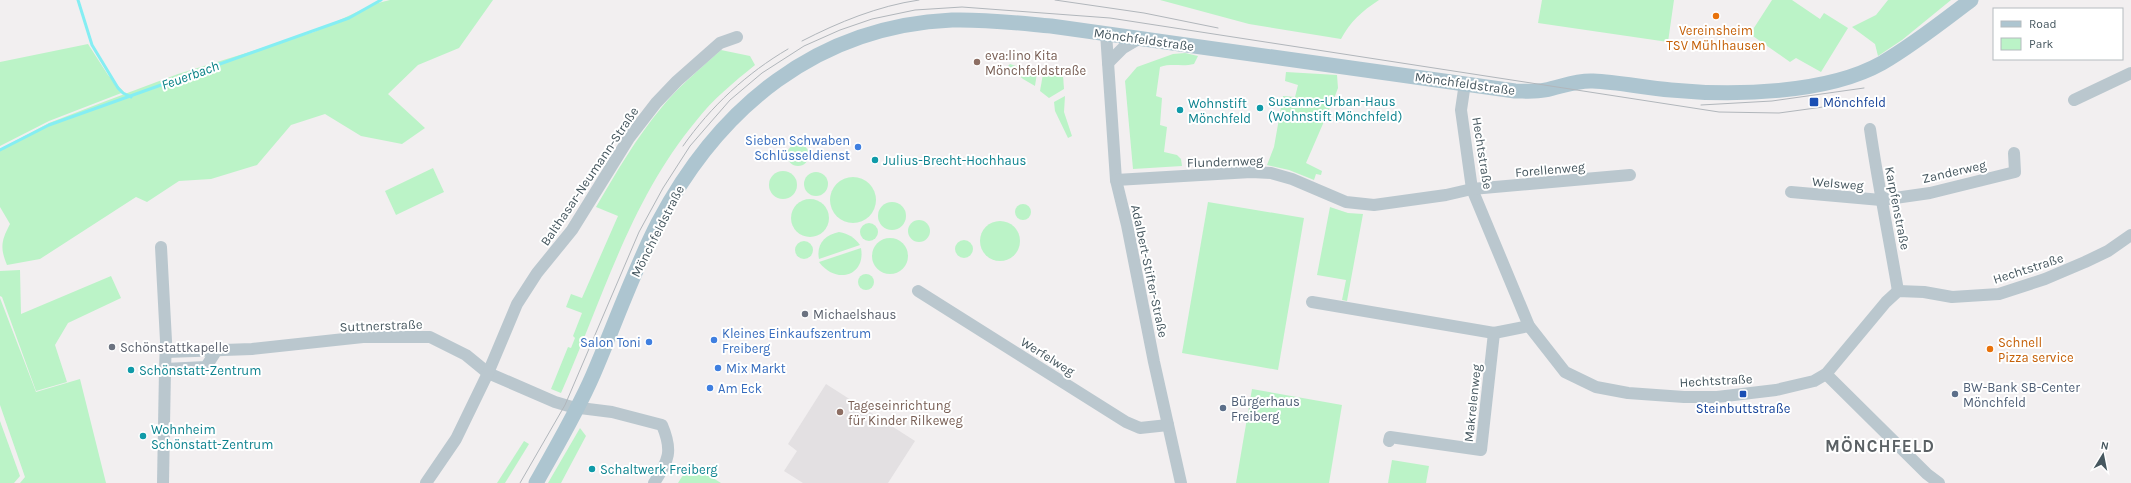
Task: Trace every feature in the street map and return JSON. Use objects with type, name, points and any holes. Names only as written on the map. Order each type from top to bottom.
[{"type":"main road","name":"Mönchfeldstraße","points":[[536,483],[578,408],[658,224],[683,180],[697,160],[726,124],[760,92],[814,57],[850,41],[877,32],[930,22],[997,20],[1106,33],[1515,91],[1533,92],[1591,81],[1715,93],[1819,84],[1851,76],[1881,63],[1911,44],[1971,0]]},
{"type":"street","name":"Adalbert-Stifter-Straße","points":[[1106,33],[1116,180],[1127,225],[1181,483]]},
{"type":"street","name":"Balthasar-Neumann-Straße","points":[[426,483],[456,438],[488,374],[516,304],[572,230],[633,133],[656,104],[678,81],[720,43],[737,37]]},
{"type":"street","points":[[1108,63],[1123,48],[1140,38]]},
{"type":"street","points":[[2074,100],[2131,73]]},
{"type":"street","name":"Hechtstraße","points":[[1465,83],[1461,110],[1472,189],[1529,326],[1565,372],[1596,387],[1628,393],[1679,397],[1717,397],[1776,390],[1814,381],[1826,374],[1886,302],[1898,291],[1924,292],[1952,297],[2000,294],[2045,279],[2085,262],[2108,251],[2131,235]]},
{"type":"street","name":"Karpfenstraße","points":[[1870,129],[1881,200],[1885,209],[1898,291]]},
{"type":"street","name":"Zanderweg","points":[[1881,200],[1930,192],[2016,172],[2014,153]]},
{"type":"street","name":"Flundernweg","points":[[1116,180],[1251,172],[1271,173],[1292,179],[1346,202],[1374,205],[1446,195],[1472,189]]},
{"type":"street","name":"Forellenweg","points":[[1472,189],[1630,175]]},
{"type":"street","name":"Welsweg","points":[[1791,192],[1881,200]]},
{"type":"street","points":[[161,247],[166,352],[163,483]]},
{"type":"street","name":"Werfelweg","points":[[918,291],[1126,422],[1140,428],[1168,425]]},
{"type":"street","points":[[1312,302],[1494,333],[1529,326]]},
{"type":"street","name":"Makrelenweg","points":[[1389,442],[1390,437],[1482,450],[1494,333]]},
{"type":"street","name":"Suttnerstraße","points":[[166,352],[216,351],[363,337],[430,337],[466,355],[488,374],[555,402],[578,408],[612,412],[662,425],[669,442],[667,462],[654,483]]},
{"type":"street","points":[[165,369],[206,367],[216,351]]},
{"type":"street","points":[[1826,374],[1927,474],[1939,483]]},
{"type":"shaded area","name":"Tageseinrichtung für Kinder Rilkeweg","points":[[826,384],[915,441],[888,483],[803,483],[784,471],[797,451],[788,444]]},
{"type":"green space","points":[[390,0],[493,0],[459,48],[418,65],[388,94],[425,128],[402,144],[361,136],[325,114],[291,125],[257,165],[211,179],[179,181],[147,202],[136,197],[40,259],[7,265],[3,254],[2,244],[10,224],[0,207],[0,149],[49,123],[106,101],[178,74],[314,32],[374,4]]},
{"type":"green space","points":[[1160,0],[1379,0],[1357,17],[1348,27],[1341,39],[1249,24]]},
{"type":"green space","points":[[1542,0],[1674,0],[1668,42],[1538,23]]},
{"type":"green space","points":[[1772,0],[1792,0],[1820,19],[1824,13],[1848,28],[1821,72],[1796,58],[1790,62],[1750,34]]},
{"type":"green space","points":[[1888,0],[1951,0],[1902,40],[1878,56],[1875,44],[1852,27],[1876,15]]},
{"type":"green space","points":[[88,44],[108,75],[124,92],[49,121],[0,146],[0,62]]},
{"type":"green space","points":[[721,50],[750,56],[755,65],[709,105],[673,152],[653,184],[619,252],[561,393],[551,389],[568,347],[571,348],[575,338],[573,336],[582,313],[566,307],[571,294],[582,298],[618,216],[596,207],[627,156],[653,119],[669,99],[690,77]]},
{"type":"green space","points":[[1185,53],[1198,56],[1194,64],[1168,65],[1160,67],[1156,96],[1162,98],[1160,125],[1167,127],[1164,152],[1177,155],[1181,159],[1182,166],[1133,169],[1125,81],[1137,67],[1173,54]]},
{"type":"green space","points":[[1010,64],[1037,73],[1035,86],[1023,79],[1008,66]]},
{"type":"green space","points":[[1286,72],[1337,75],[1338,88],[1306,163],[1322,171],[1321,175],[1316,174],[1314,180],[1289,170],[1267,165],[1274,147],[1283,96],[1295,97],[1298,85],[1285,81]]},
{"type":"green space","points":[[1043,74],[1063,75],[1064,89],[1049,98],[1040,91]]},
{"type":"green space","points":[[1065,96],[1064,112],[1072,136],[1068,138],[1055,111],[1054,102]]},
{"type":"green space","points":[[798,144],[806,147],[809,155],[806,163],[798,166],[790,163],[787,155],[790,147]]},
{"type":"green space","points":[[433,168],[444,192],[396,215],[385,191]]},
{"type":"green space","points":[[783,171],[793,175],[797,185],[793,195],[783,199],[773,195],[769,185],[773,175]]},
{"type":"green space","points":[[816,172],[824,176],[828,184],[824,192],[816,196],[808,192],[804,184],[808,176]]},
{"type":"green space","points":[[853,177],[866,181],[872,187],[876,200],[872,213],[866,219],[853,223],[840,219],[834,213],[830,200],[834,187],[840,181]]},
{"type":"green space","points":[[806,199],[814,199],[821,202],[826,207],[829,218],[826,229],[821,234],[814,237],[806,237],[799,234],[794,229],[791,222],[791,214],[794,207],[799,202]]},
{"type":"green space","points":[[892,202],[902,206],[906,216],[902,226],[892,230],[882,226],[878,216],[882,206]]},
{"type":"green space","points":[[1208,202],[1304,218],[1278,370],[1182,353]]},
{"type":"green space","points":[[1020,204],[1026,204],[1031,209],[1029,218],[1026,220],[1020,220],[1015,215],[1015,209]]},
{"type":"green space","points":[[1330,207],[1348,213],[1363,214],[1347,301],[1342,300],[1346,280],[1317,275]]},
{"type":"green space","points":[[919,220],[923,221],[929,227],[929,235],[923,241],[919,242],[915,241],[909,235],[908,231],[909,227],[915,221]]},
{"type":"green space","points":[[1004,221],[1011,224],[1017,230],[1020,241],[1019,249],[1011,258],[1004,261],[996,261],[989,258],[981,249],[980,237],[983,230],[992,222]]},
{"type":"green space","points":[[869,223],[873,224],[877,228],[877,236],[873,240],[869,241],[865,240],[861,236],[860,232],[861,228],[865,224]]},
{"type":"green space","points":[[839,232],[851,236],[860,245],[819,259],[818,254],[820,245],[830,235]]},
{"type":"green space","points":[[890,238],[900,241],[905,246],[908,256],[905,266],[900,271],[890,274],[880,271],[875,266],[872,256],[875,246],[880,241]]},
{"type":"green space","points":[[964,240],[970,243],[973,249],[970,255],[964,258],[958,255],[955,249],[958,243]]},
{"type":"green space","points":[[804,241],[810,244],[813,250],[810,256],[804,259],[798,256],[795,250],[798,244]]},
{"type":"green space","points":[[861,248],[859,265],[854,271],[848,274],[841,275],[833,273],[819,262]]},
{"type":"green space","points":[[20,270],[21,314],[111,276],[121,298],[68,323],[55,345],[67,382],[36,391],[2,297],[0,296],[0,271]]},
{"type":"green space","points":[[866,274],[873,279],[874,282],[869,289],[866,290],[859,285],[858,282],[863,275]]},
{"type":"green space","points":[[0,298],[36,392],[80,379],[106,483],[20,483],[25,477],[0,405]]},
{"type":"green space","points":[[1252,389],[1342,405],[1329,483],[1236,483]]},
{"type":"green space","points":[[0,421],[20,476],[14,483],[0,483]]},
{"type":"green space","points":[[580,428],[586,436],[561,483],[548,483]]},
{"type":"green space","points":[[524,441],[529,444],[505,483],[497,483]]},
{"type":"green space","points":[[1392,460],[1429,466],[1426,483],[1388,483]]},
{"type":"green space","points":[[690,464],[721,483],[678,483]]},
{"type":"waterway","points":[[78,0],[92,45],[118,88],[123,93],[131,97]]},
{"type":"waterway","name":"Feuerbach","points":[[0,150],[49,125],[349,18],[381,0]]},
{"type":"tram line","points":[[802,41],[830,27],[859,16],[889,6],[919,0]]},
{"type":"tram line","points":[[1055,0],[1144,13],[1218,28]]},
{"type":"tram line","points":[[520,483],[565,405],[639,232],[663,188],[690,146],[730,100],[762,73],[804,46],[840,30],[872,19],[915,10],[962,7],[1110,18],[1719,112],[1779,113],[1867,101]]},
{"type":"tram line","points":[[683,146],[705,117],[718,104],[744,80],[773,58],[788,49]]},
{"type":"tram line","points":[[1701,105],[1772,101],[1864,88]]},
{"type":"place","name":"Vereinsheim TSV Mühlhausen","points":[[1716,16]]},
{"type":"place","name":"eva:lino Kita Mönchfeldstraße","points":[[977,62]]},
{"type":"place","name":"Mönchfeld","points":[[1814,102]]},
{"type":"place","name":"Susanne-Urban-Haus (Wohnstift Mönchfeld)","points":[[1260,108]]},
{"type":"place","name":"Wohnstift Mönchfeld","points":[[1180,110]]},
{"type":"place","name":"Sieben Schwaben Schlüsseldienst","points":[[858,147]]},
{"type":"place","name":"Julius-Brecht-Hochhaus","points":[[875,160]]},
{"type":"place","name":"Michaelshaus","points":[[805,314]]},
{"type":"place","name":"Kleines Einkaufszentrum Freiberg","points":[[714,340]]},
{"type":"place","name":"Salon Toni","points":[[649,342]]},
{"type":"place","name":"Schönstattkapelle","points":[[112,347]]},
{"type":"place","name":"Schnell Pizza service","points":[[1990,349]]},
{"type":"place","name":"Mix Markt","points":[[718,368]]},
{"type":"place","name":"Schönstatt-Zentrum","points":[[131,370]]},
{"type":"place","name":"Am Eck","points":[[710,388]]},
{"type":"place","name":"Steinbuttstraße","points":[[1743,394]]},
{"type":"place","name":"BW-Bank SB-Center Mönchfeld","points":[[1955,394]]},
{"type":"place","name":"Bürgerhaus Freiberg","points":[[1223,408]]},
{"type":"place","name":"Tageseinrichtung für Kinder Rilkeweg","points":[[840,412]]},
{"type":"place","name":"Wohnheim Schönstatt-Zentrum","points":[[143,436]]},
{"type":"place","name":"Schaltwerk Freiberg","points":[[592,469]]},
{"type":"district","name":"MÖNCHFELD","points":[[1880,446]]}]
